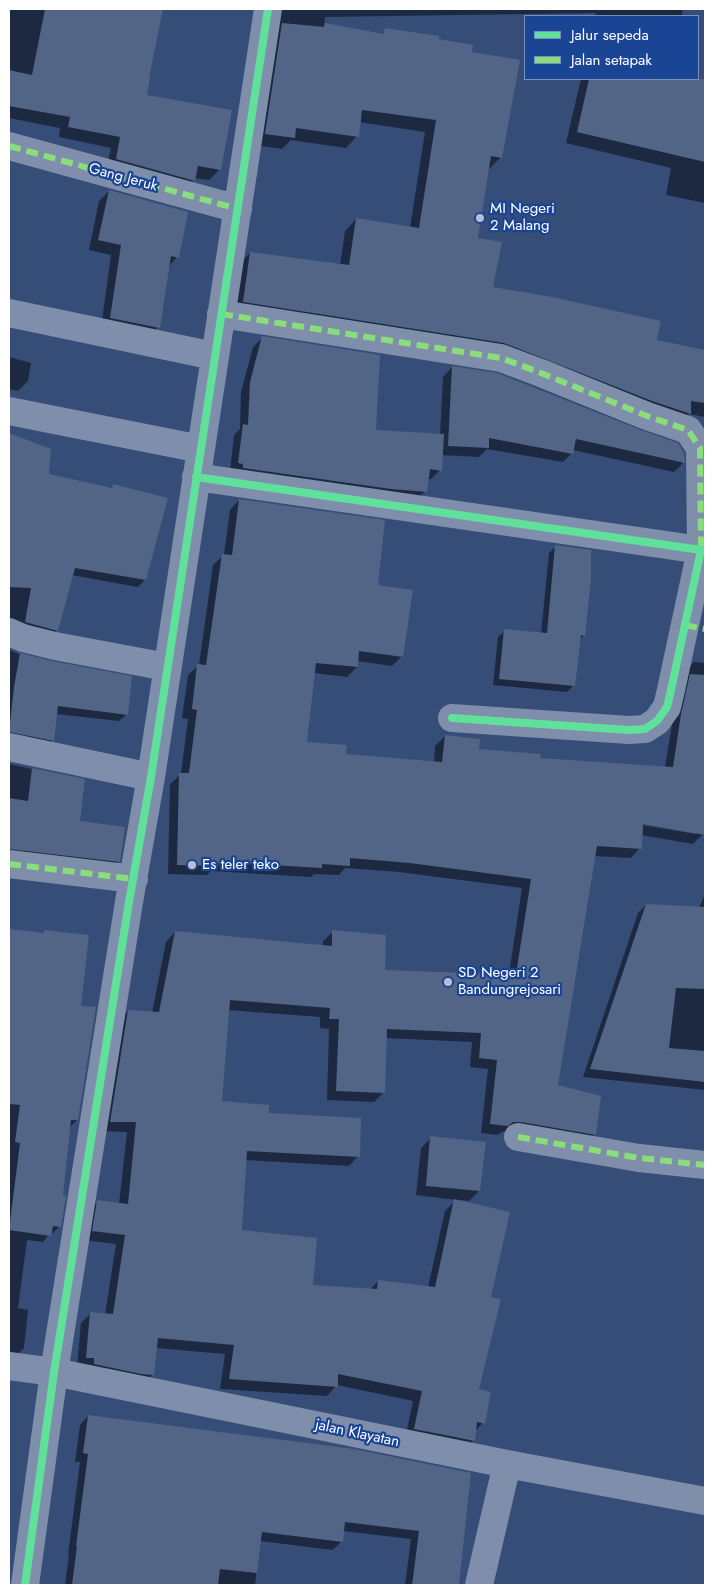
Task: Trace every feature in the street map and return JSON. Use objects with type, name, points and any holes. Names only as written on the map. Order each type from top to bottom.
[{"type":"street","points":[[25,1585],[54,1372],[151,777],[268,9]]},
{"type":"street","name":"Gang Jeruk","points":[[9,146],[238,209]]},
{"type":"street","points":[[9,313],[214,356]]},
{"type":"street","points":[[221,314],[501,358],[541,372],[647,416],[688,430],[700,448],[701,550],[695,627],[667,707],[657,721],[645,728],[629,730],[452,718]]},
{"type":"street","points":[[9,410],[201,449]]},
{"type":"street","points":[[196,477],[701,550]]},
{"type":"street","points":[[9,632],[23,638],[56,646],[167,667]]},
{"type":"street","points":[[9,747],[151,777]]},
{"type":"street","points":[[9,864],[134,879]]},
{"type":"street","points":[[518,1137],[640,1158],[705,1165]]},
{"type":"street","name":"jalan Klayatan","points":[[9,1366],[54,1372],[507,1464],[705,1502]]},
{"type":"street","points":[[479,1585],[507,1464]]},
{"type":"building","points":[[45,9],[163,9],[147,95],[232,110],[221,170],[198,166],[195,181],[116,159],[120,137],[68,127],[70,117],[9,106],[9,70],[32,75]]},
{"type":"building","points":[[282,23],[324,27],[325,23],[384,34],[385,28],[439,36],[439,39],[473,45],[472,52],[520,60],[502,158],[491,156],[478,238],[502,242],[493,287],[552,297],[661,321],[657,340],[705,350],[705,403],[691,401],[691,414],[652,401],[504,343],[243,302],[250,252],[349,265],[356,218],[419,228],[436,120],[362,110],[359,137],[296,128],[295,138],[265,134]]},
{"type":"building","points":[[705,79],[705,162],[577,132],[589,80]]},
{"type":"building","points":[[109,190],[188,212],[179,258],[171,256],[160,328],[110,318],[121,245],[98,240]]},
{"type":"building","points":[[262,336],[380,355],[376,430],[444,434],[442,471],[430,469],[427,492],[391,489],[243,468],[243,464],[238,463],[243,424],[248,425],[250,382]]},
{"type":"building","points":[[452,366],[497,373],[678,443],[684,453],[685,463],[576,439],[573,454],[489,438],[489,448],[448,446]]},
{"type":"building","points":[[9,433],[51,449],[49,474],[112,488],[113,484],[168,498],[146,580],[75,568],[58,631],[25,622],[31,588],[9,587]]},
{"type":"building","points":[[239,499],[385,520],[378,585],[413,590],[403,657],[359,651],[358,667],[316,663],[307,742],[347,745],[346,754],[442,762],[445,735],[480,739],[479,749],[541,754],[540,758],[673,767],[681,714],[690,674],[705,675],[705,835],[643,824],[642,849],[597,846],[558,1085],[601,1096],[596,1135],[521,1122],[513,1122],[508,1126],[490,1124],[497,1060],[479,1058],[481,1033],[387,1029],[385,1093],[336,1091],[339,1019],[329,1019],[330,1008],[230,1000],[222,1101],[269,1105],[269,1113],[361,1118],[360,1157],[247,1151],[242,1230],[317,1238],[313,1285],[377,1289],[378,1280],[435,1287],[454,1199],[510,1212],[491,1297],[501,1299],[479,1389],[491,1392],[485,1424],[477,1422],[475,1441],[414,1429],[422,1391],[338,1374],[338,1387],[229,1379],[234,1345],[158,1338],[154,1375],[94,1364],[94,1358],[86,1358],[90,1312],[113,1314],[125,1235],[92,1231],[97,1200],[128,1204],[136,1122],[110,1122],[128,1010],[159,1012],[175,931],[332,946],[332,930],[386,935],[385,970],[494,974],[494,971],[516,974],[531,879],[410,863],[350,858],[350,866],[322,864],[322,868],[219,862],[218,866],[177,865],[179,773],[189,773],[197,710],[192,709],[197,664],[206,665],[222,554],[232,555]]},
{"type":"building","points":[[555,545],[591,550],[591,579],[585,636],[581,635],[575,686],[499,679],[504,629],[547,633]]},
{"type":"building","points":[[20,653],[132,676],[128,715],[58,706],[54,741],[9,732]]},
{"type":"building","points":[[32,768],[85,779],[80,821],[125,827],[120,862],[9,849],[9,798],[28,801]]},
{"type":"building","points":[[646,904],[705,907],[705,989],[676,988],[669,1048],[705,1051],[705,1082],[590,1069]]},
{"type":"building","points":[[9,929],[44,933],[44,930],[89,935],[81,1006],[96,1007],[78,1120],[71,1120],[63,1195],[66,1196],[61,1227],[53,1226],[51,1236],[9,1230],[20,1143],[15,1142],[20,1105],[9,1104]]},
{"type":"building","points":[[430,1136],[486,1142],[480,1191],[426,1186]]},
{"type":"building","points":[[88,1415],[354,1449],[471,1473],[459,1585],[412,1585],[419,1531],[345,1522],[343,1542],[262,1532],[257,1573],[220,1569],[218,1585],[72,1585],[88,1454],[83,1453]]},
{"type":"marked path","points":[[9,146],[238,209]]},
{"type":"marked path","points":[[221,314],[501,358],[647,416],[688,430],[700,448],[701,550]]},
{"type":"marked path","points":[[685,625],[705,629]]},
{"type":"marked path","points":[[9,864],[134,879]]},
{"type":"marked path","points":[[518,1137],[639,1158],[705,1165]]},
{"type":"cycle path","points":[[25,1585],[54,1372],[129,902],[151,777],[268,9]]},
{"type":"cycle path","points":[[196,477],[701,550],[667,707],[657,721],[645,729],[629,730],[452,718]]},
{"type":"place","name":"MI Negeri 2 Malang","points":[[480,218]]},
{"type":"place","name":"Es teler teko","points":[[192,865]]},
{"type":"place","name":"SD Negeri 2 Bandungrejosari","points":[[448,982]]}]
